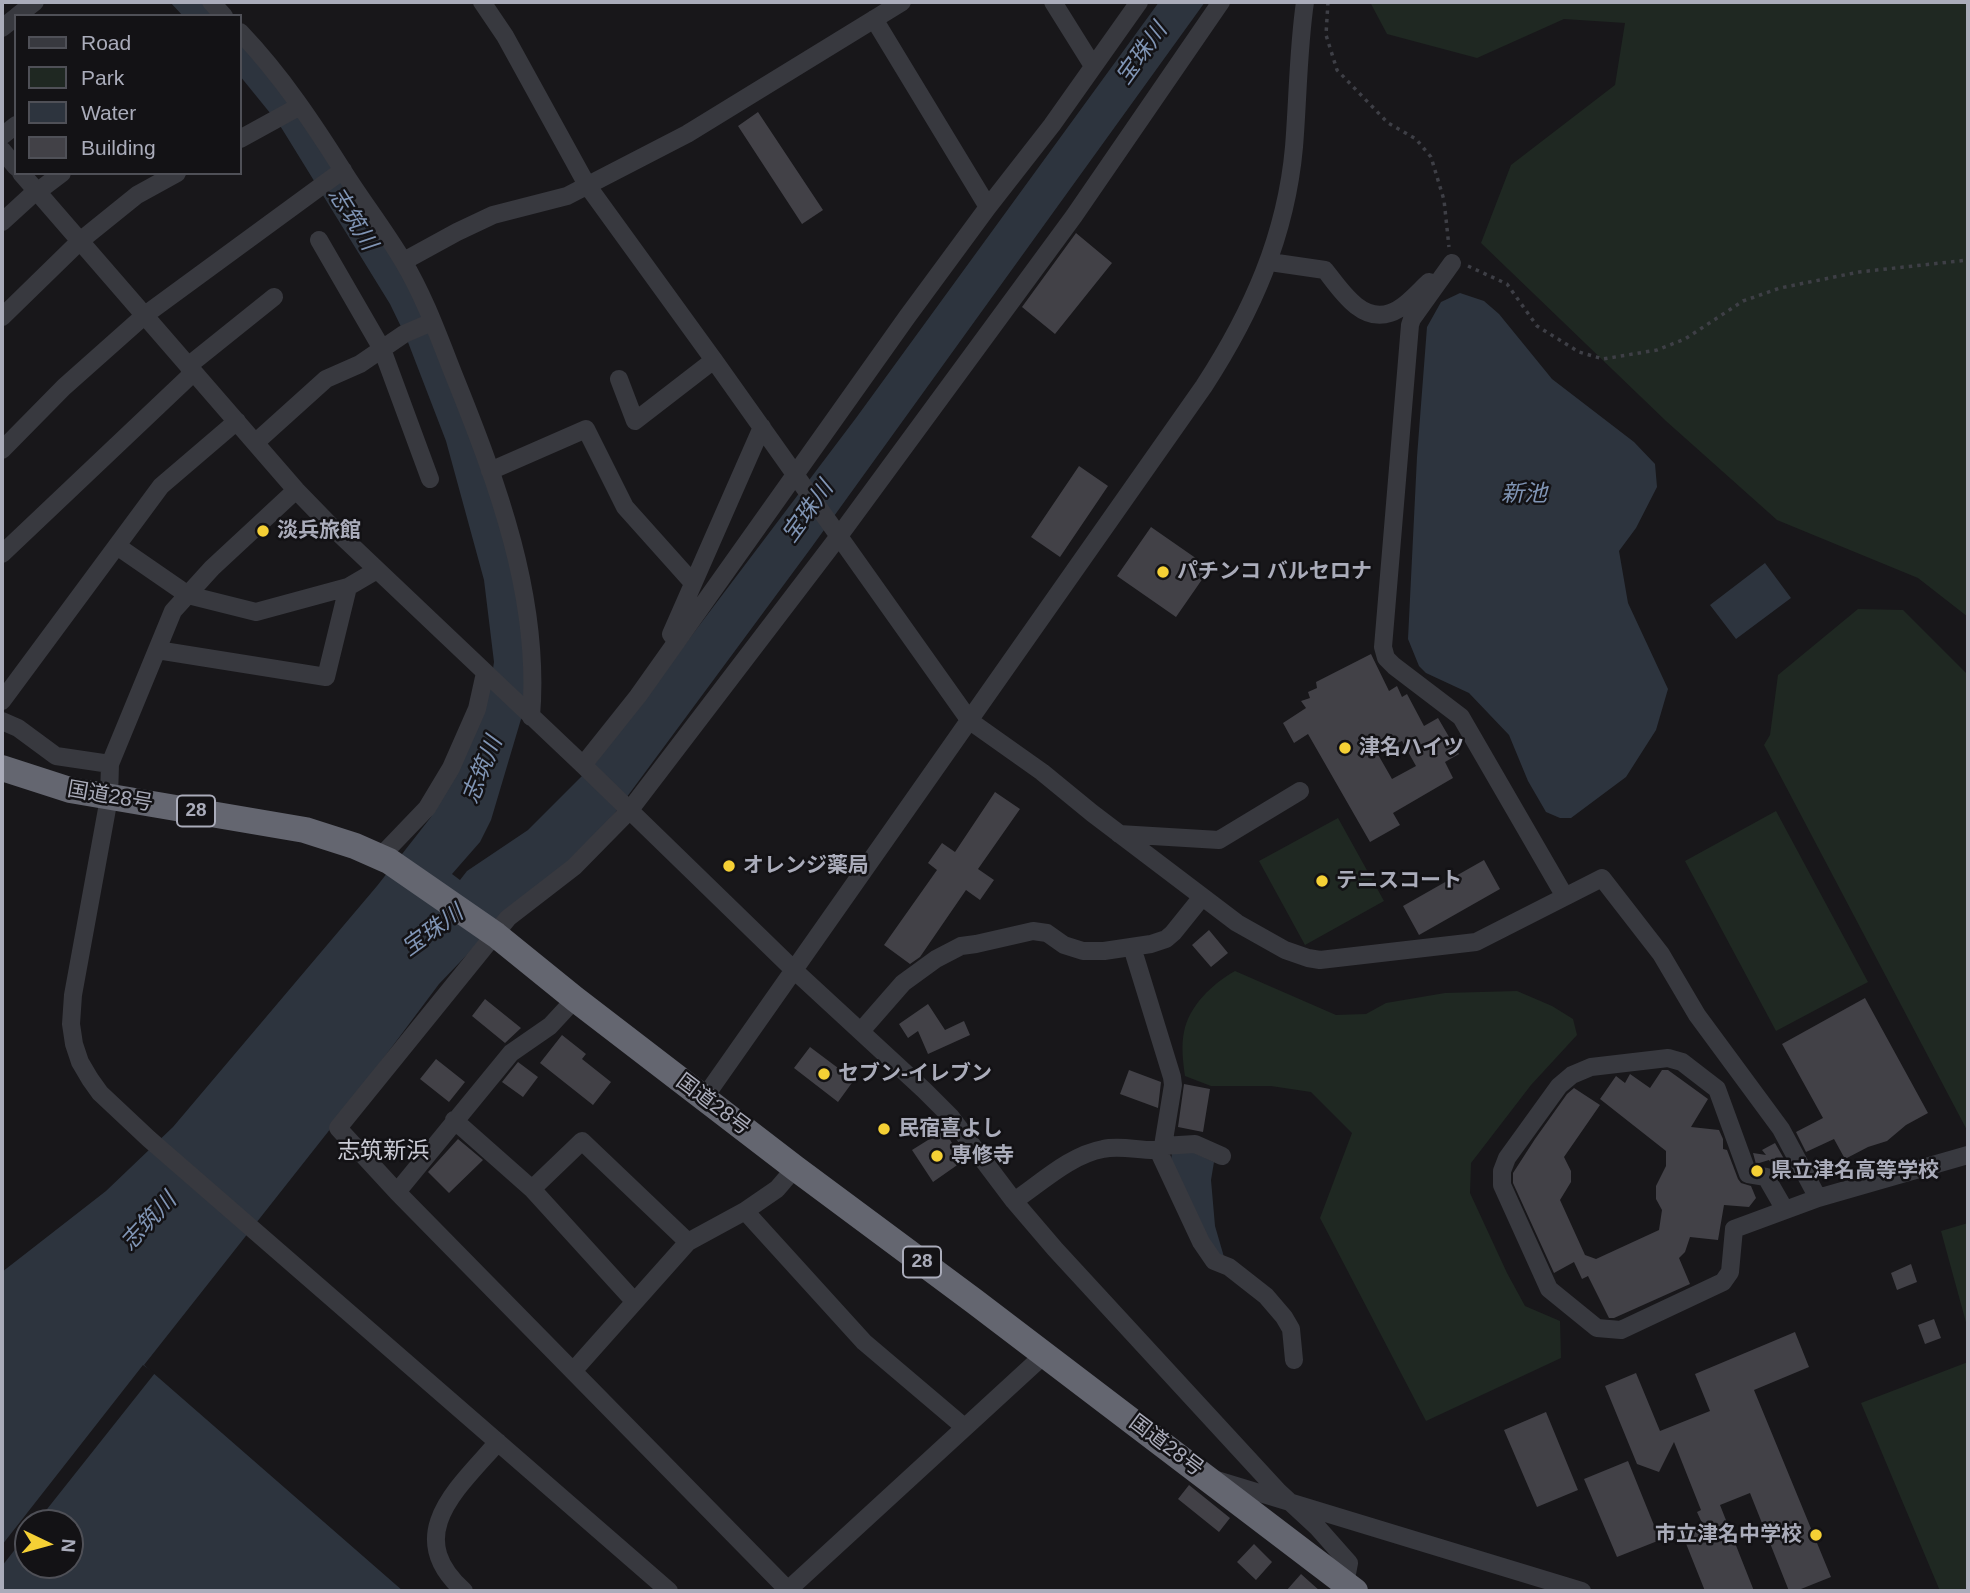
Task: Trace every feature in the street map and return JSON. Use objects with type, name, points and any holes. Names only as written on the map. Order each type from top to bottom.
[{"type":"highway","name":"国道28号","points":[[2,768],[53,786],[109,798],[305,830],[384,859],[494,934],[795,1168],[1045,1354],[1350,1587]]},
{"type":"street","points":[[19,14],[35,2]]},
{"type":"street","points":[[482,2],[505,36],[587,185],[970,721],[1042,772],[1237,923],[1297,955],[1320,960],[1476,942],[1602,878],[1661,954],[1697,1015],[1781,1129],[1818,1198]]},
{"type":"street","points":[[404,261],[493,215],[567,196],[687,134],[902,2]]},
{"type":"street","points":[[1053,2],[1093,66]]},
{"type":"street","points":[[583,765],[638,696],[798,479],[988,207],[1052,125],[1139,2]]},
{"type":"street","points":[[1045,1354],[963,1426],[788,1590],[397,1192],[338,1128],[508,918],[574,867],[627,809],[838,535],[1074,215],[1222,2]]},
{"type":"street","points":[[704,1098],[1204,386],[1241,326],[1270,262],[1283,217],[1294,149],[1305,2]]},
{"type":"street","points":[[874,19],[988,207]]},
{"type":"street","points":[[242,36],[284,83],[404,261],[432,321],[490,471],[528,603],[532,647],[529,715]]},
{"type":"street","points":[[242,138],[300,106]]},
{"type":"street","points":[[2,150],[14,165]]},
{"type":"street","points":[[2,450],[64,387],[145,314],[342,170]]},
{"type":"street","points":[[23,175],[296,490],[795,971],[950,1116],[1014,1201],[1063,1258],[1349,1563],[1350,1587]]},
{"type":"street","points":[[2,222],[36,191],[59,175]]},
{"type":"street","points":[[2,317],[80,241],[137,195],[173,175]]},
{"type":"street","points":[[319,240],[383,349],[430,479]]},
{"type":"street","points":[[1270,262],[1325,270],[1354,304],[1372,313],[1382,314],[1391,313],[1400,307],[1452,263]]},
{"type":"street","points":[[1452,263],[1412,318],[1410,325],[1383,647],[1386,657],[1394,666],[1461,717],[1564,895]]},
{"type":"street","points":[[2,554],[191,369],[274,298]]},
{"type":"street","points":[[256,443],[326,379],[360,363],[404,334],[432,321]]},
{"type":"street","points":[[619,379],[635,421],[714,360]]},
{"type":"street","points":[[2,701],[161,486],[237,421]]},
{"type":"street","points":[[676,641],[671,634],[762,427]]},
{"type":"street","points":[[490,471],[586,429],[625,507],[693,583]]},
{"type":"street","points":[[296,490],[212,568],[173,611],[110,764],[109,798],[73,995],[71,1024],[80,1062],[100,1093],[149,1139],[669,1591]]},
{"type":"street","points":[[117,546],[188,594],[256,612],[348,587],[377,570]]},
{"type":"street","points":[[157,650],[326,677],[348,587]]},
{"type":"street","points":[[384,859],[427,808],[451,768],[477,709],[487,675]]},
{"type":"street","points":[[2,721],[18,728],[56,756],[110,764]]},
{"type":"street","points":[[1119,834],[1219,840],[1300,791]]},
{"type":"street","points":[[860,1031],[903,983],[936,959],[961,946],[1041,931],[1064,945],[1083,951],[1132,947],[1166,939],[1181,925],[1202,897]]},
{"type":"street","points":[[1132,947],[1172,1077],[1173,1085],[1161,1148],[1194,1230],[1214,1261],[1229,1267],[1266,1296],[1284,1317],[1291,1329],[1294,1360]]},
{"type":"street","points":[[397,1192],[511,1053],[550,1026],[575,999]]},
{"type":"street","points":[[1785,1210],[1766,1177],[1748,1174],[1717,1089],[1682,1062],[1668,1059],[1591,1067],[1572,1074],[1559,1086],[1507,1158],[1502,1171],[1502,1185],[1549,1289],[1592,1325],[1606,1330],[1621,1330],[1723,1282],[1730,1272],[1734,1229],[1818,1198],[1968,1155]]},
{"type":"street","points":[[454,1120],[532,1189],[634,1301]]},
{"type":"street","points":[[532,1189],[582,1141],[688,1242]]},
{"type":"street","points":[[1014,1201],[1074,1160],[1105,1148],[1161,1148],[1195,1144],[1222,1156]]},
{"type":"street","points":[[574,1370],[688,1242],[745,1211],[777,1188],[795,1168]]},
{"type":"street","points":[[745,1211],[864,1342],[963,1426]]},
{"type":"street","points":[[464,1591],[443,1570],[435,1546],[436,1530],[446,1502],[498,1441]]},
{"type":"street","points":[[1206,1477],[1582,1591]]},
{"type":"path","points":[[1328,2],[1326,35],[1338,70],[1388,123],[1416,139],[1431,157],[1444,200],[1452,263],[1466,265],[1507,284],[1537,326],[1579,352],[1603,359],[1657,350],[1675,343],[1743,301],[1780,288],[1859,272],[1968,260]]},
{"type":"green space","points":[[1370,2],[1968,2],[1968,617],[1918,578],[1777,520],[1666,421],[1481,243],[1511,165],[1615,85],[1625,23],[1564,19],[1477,58],[1387,34]]},
{"type":"green space","points":[[1858,609],[1903,610],[1968,675],[1968,1132],[1764,745],[1770,735],[1778,675]]},
{"type":"green space","points":[[1776,811],[1868,982],[1776,1031],[1685,861]]},
{"type":"green space","name":"テニスコート","points":[[1338,818],[1384,901],[1305,945],[1259,861]]},
{"type":"green space","points":[[1235,971],[1336,1015],[1366,1014],[1386,1003],[1445,993],[1517,991],[1552,1006],[1573,1019],[1577,1035],[1531,1085],[1471,1163],[1470,1193],[1525,1306],[1560,1321],[1561,1358],[1426,1421],[1320,1218],[1352,1133],[1311,1092],[1271,1086],[1211,1086],[1185,1076],[1183,1037],[1191,1013],[1210,989]]},
{"type":"green space","points":[[1968,1223],[1968,1326],[1967,1326],[1941,1231]]},
{"type":"green space","points":[[1968,1362],[1968,1591],[1940,1591],[1861,1403]]},
{"type":"water","points":[[170,2],[202,2],[214,14],[181,14]]},
{"type":"water","points":[[1159,2],[1205,2],[811,548],[615,813],[577,858],[506,914],[439,984],[335,1123],[144,1365],[403,1591],[2,1591],[2,1272],[106,1191],[173,1127],[377,886],[431,817],[490,689],[494,662],[484,580],[446,441],[406,337],[390,304],[279,124],[242,78],[242,41],[281,87],[400,265],[469,425],[520,588],[527,699],[491,820],[480,842],[452,874],[460,880],[467,871],[528,830],[596,762],[856,418]]},
{"type":"water","name":"新池","points":[[1460,293],[1484,301],[1499,314],[1552,379],[1634,442],[1655,464],[1657,487],[1636,528],[1619,551],[1628,603],[1668,689],[1656,730],[1626,777],[1571,818],[1560,818],[1546,812],[1528,781],[1509,735],[1469,693],[1426,673],[1419,666],[1408,639],[1427,327],[1441,302]]},
{"type":"water","points":[[1765,563],[1791,598],[1736,639],[1710,605]]},
{"type":"water","points":[[1184,1148],[1214,1162],[1211,1180],[1215,1226],[1224,1257],[1219,1256],[1198,1225],[1171,1160],[1172,1153]]},
{"type":"pier","points":[[143,1365],[155,1373],[47,1509],[30,1509]]},
{"type":"pier","points":[[14,1530],[14,1551],[2,1566],[2,1545]]},
{"type":"building","points":[[758,112],[823,210],[802,224],[738,126]]},
{"type":"building","points":[[1076,233],[1112,263],[1055,334],[1022,307]]},
{"type":"building","points":[[1079,466],[1108,486],[1060,557],[1031,537]]},
{"type":"building","name":"パチンコ バルセロナ","points":[[1151,527],[1210,568],[1176,617],[1117,576]]},
{"type":"building","name":"津名ハイツ","points":[[1371,654],[1389,691],[1397,686],[1402,697],[1407,694],[1424,726],[1438,718],[1459,754],[1445,762],[1453,778],[1393,813],[1400,825],[1370,842],[1308,734],[1294,743],[1283,723],[1306,708],[1301,701],[1310,698],[1308,692],[1317,688],[1316,682]],"holes":[[[1402,741],[1416,766],[1392,779],[1376,751]]]},
{"type":"building","points":[[995,792],[1020,809],[978,869],[994,880],[980,900],[966,890],[920,957],[910,964],[884,945],[937,870],[928,863],[942,843],[955,852]]},
{"type":"building","points":[[1484,860],[1500,889],[1419,935],[1403,906]]},
{"type":"building","points":[[1209,930],[1228,953],[1211,967],[1192,945]]},
{"type":"building","points":[[1865,998],[1928,1113],[1906,1125],[1887,1141],[1845,1159],[1834,1139],[1806,1152],[1796,1132],[1823,1118],[1782,1044]]},
{"type":"building","points":[[485,999],[521,1028],[505,1043],[472,1016]]},
{"type":"building","points":[[928,1004],[945,1030],[964,1021],[970,1035],[928,1054],[918,1031],[908,1038],[899,1024]]},
{"type":"building","points":[[562,1035],[586,1054],[582,1059],[611,1082],[593,1105],[540,1063]]},
{"type":"building","name":"セブン-イレブン","points":[[810,1047],[854,1080],[838,1102],[794,1068]]},
{"type":"building","points":[[436,1059],[465,1082],[449,1102],[420,1079]]},
{"type":"building","points":[[518,1062],[538,1077],[523,1097],[502,1082]]},
{"type":"building","points":[[1129,1070],[1161,1082],[1158,1108],[1120,1094]]},
{"type":"building","name":"県立津名高等学校","points":[[1662,1070],[1668,1070],[1708,1099],[1691,1127],[1719,1130],[1723,1149],[1727,1150],[1738,1179],[1751,1186],[1756,1198],[1749,1207],[1724,1205],[1718,1240],[1690,1237],[1685,1252],[1679,1258],[1690,1284],[1609,1318],[1588,1276],[1582,1279],[1574,1262],[1554,1273],[1513,1183],[1513,1173],[1567,1094],[1574,1088],[1600,1105],[1564,1157],[1571,1171],[1571,1182],[1560,1200],[1585,1255],[1596,1259],[1659,1230],[1662,1210],[1656,1199],[1656,1186],[1666,1166],[1666,1151],[1600,1099],[1616,1076],[1625,1083],[1630,1074],[1650,1088]]},
{"type":"building","points":[[1184,1084],[1210,1089],[1203,1132],[1178,1127]]},
{"type":"building","points":[[944,1130],[963,1161],[933,1182],[912,1150]]},
{"type":"building","points":[[458,1139],[483,1160],[449,1193],[428,1172]]},
{"type":"building","points":[[1775,1143],[1787,1164],[1775,1169],[1769,1160],[1756,1164],[1753,1153],[1766,1155],[1762,1150]]},
{"type":"building","points":[[1911,1264],[1917,1282],[1897,1290],[1891,1273]]},
{"type":"building","points":[[1934,1319],[1941,1338],[1925,1344],[1918,1325]]},
{"type":"building","points":[[1795,1332],[1809,1367],[1754,1390],[1831,1577],[1796,1591],[1789,1591],[1750,1493],[1720,1505],[1754,1591],[1705,1591],[1681,1531],[1702,1523],[1697,1512],[1701,1510],[1674,1442],[1659,1472],[1637,1464],[1605,1386],[1636,1373],[1660,1431],[1710,1411],[1695,1374]]},
{"type":"building","points":[[1546,1412],[1578,1490],[1537,1507],[1504,1430]]},
{"type":"building","points":[[1628,1461],[1660,1540],[1617,1557],[1584,1479]]},
{"type":"building","points":[[1189,1485],[1230,1518],[1219,1532],[1178,1499]]},
{"type":"building","points":[[1254,1544],[1272,1562],[1256,1580],[1237,1562]]},
{"type":"building","points":[[1301,1574],[1320,1591],[1286,1591]]},
{"type":"place","name":"淡兵旅館","points":[[263,531]]},
{"type":"place","name":"パチンコ バルセロナ","points":[[1163,572]]},
{"type":"place","name":"津名ハイツ","points":[[1345,748]]},
{"type":"place","name":"オレンジ薬局","points":[[729,866]]},
{"type":"place","name":"テニスコート","points":[[1322,881]]},
{"type":"place","name":"セブン-イレブン","points":[[824,1074]]},
{"type":"place","name":"民宿喜よし","points":[[884,1129]]},
{"type":"place","name":"専修寺","points":[[937,1156]]},
{"type":"place","name":"県立津名高等学校","points":[[1757,1171]]},
{"type":"place","name":"市立津名中学校","points":[[1816,1535]]},
{"type":"district","name":"志筑新浜","points":[[383,1152]]},
{"type":"water label","name":"宝珠川","points":[[1142,54]]},
{"type":"water label","name":"志筑川","points":[[352,219]]},
{"type":"water label","name":"宝珠川","points":[[808,512]]},
{"type":"water label","name":"志筑川","points":[[483,770]]},
{"type":"water label","name":"宝珠川","points":[[433,931]]},
{"type":"water label","name":"志筑川","points":[[149,1222]]}]
